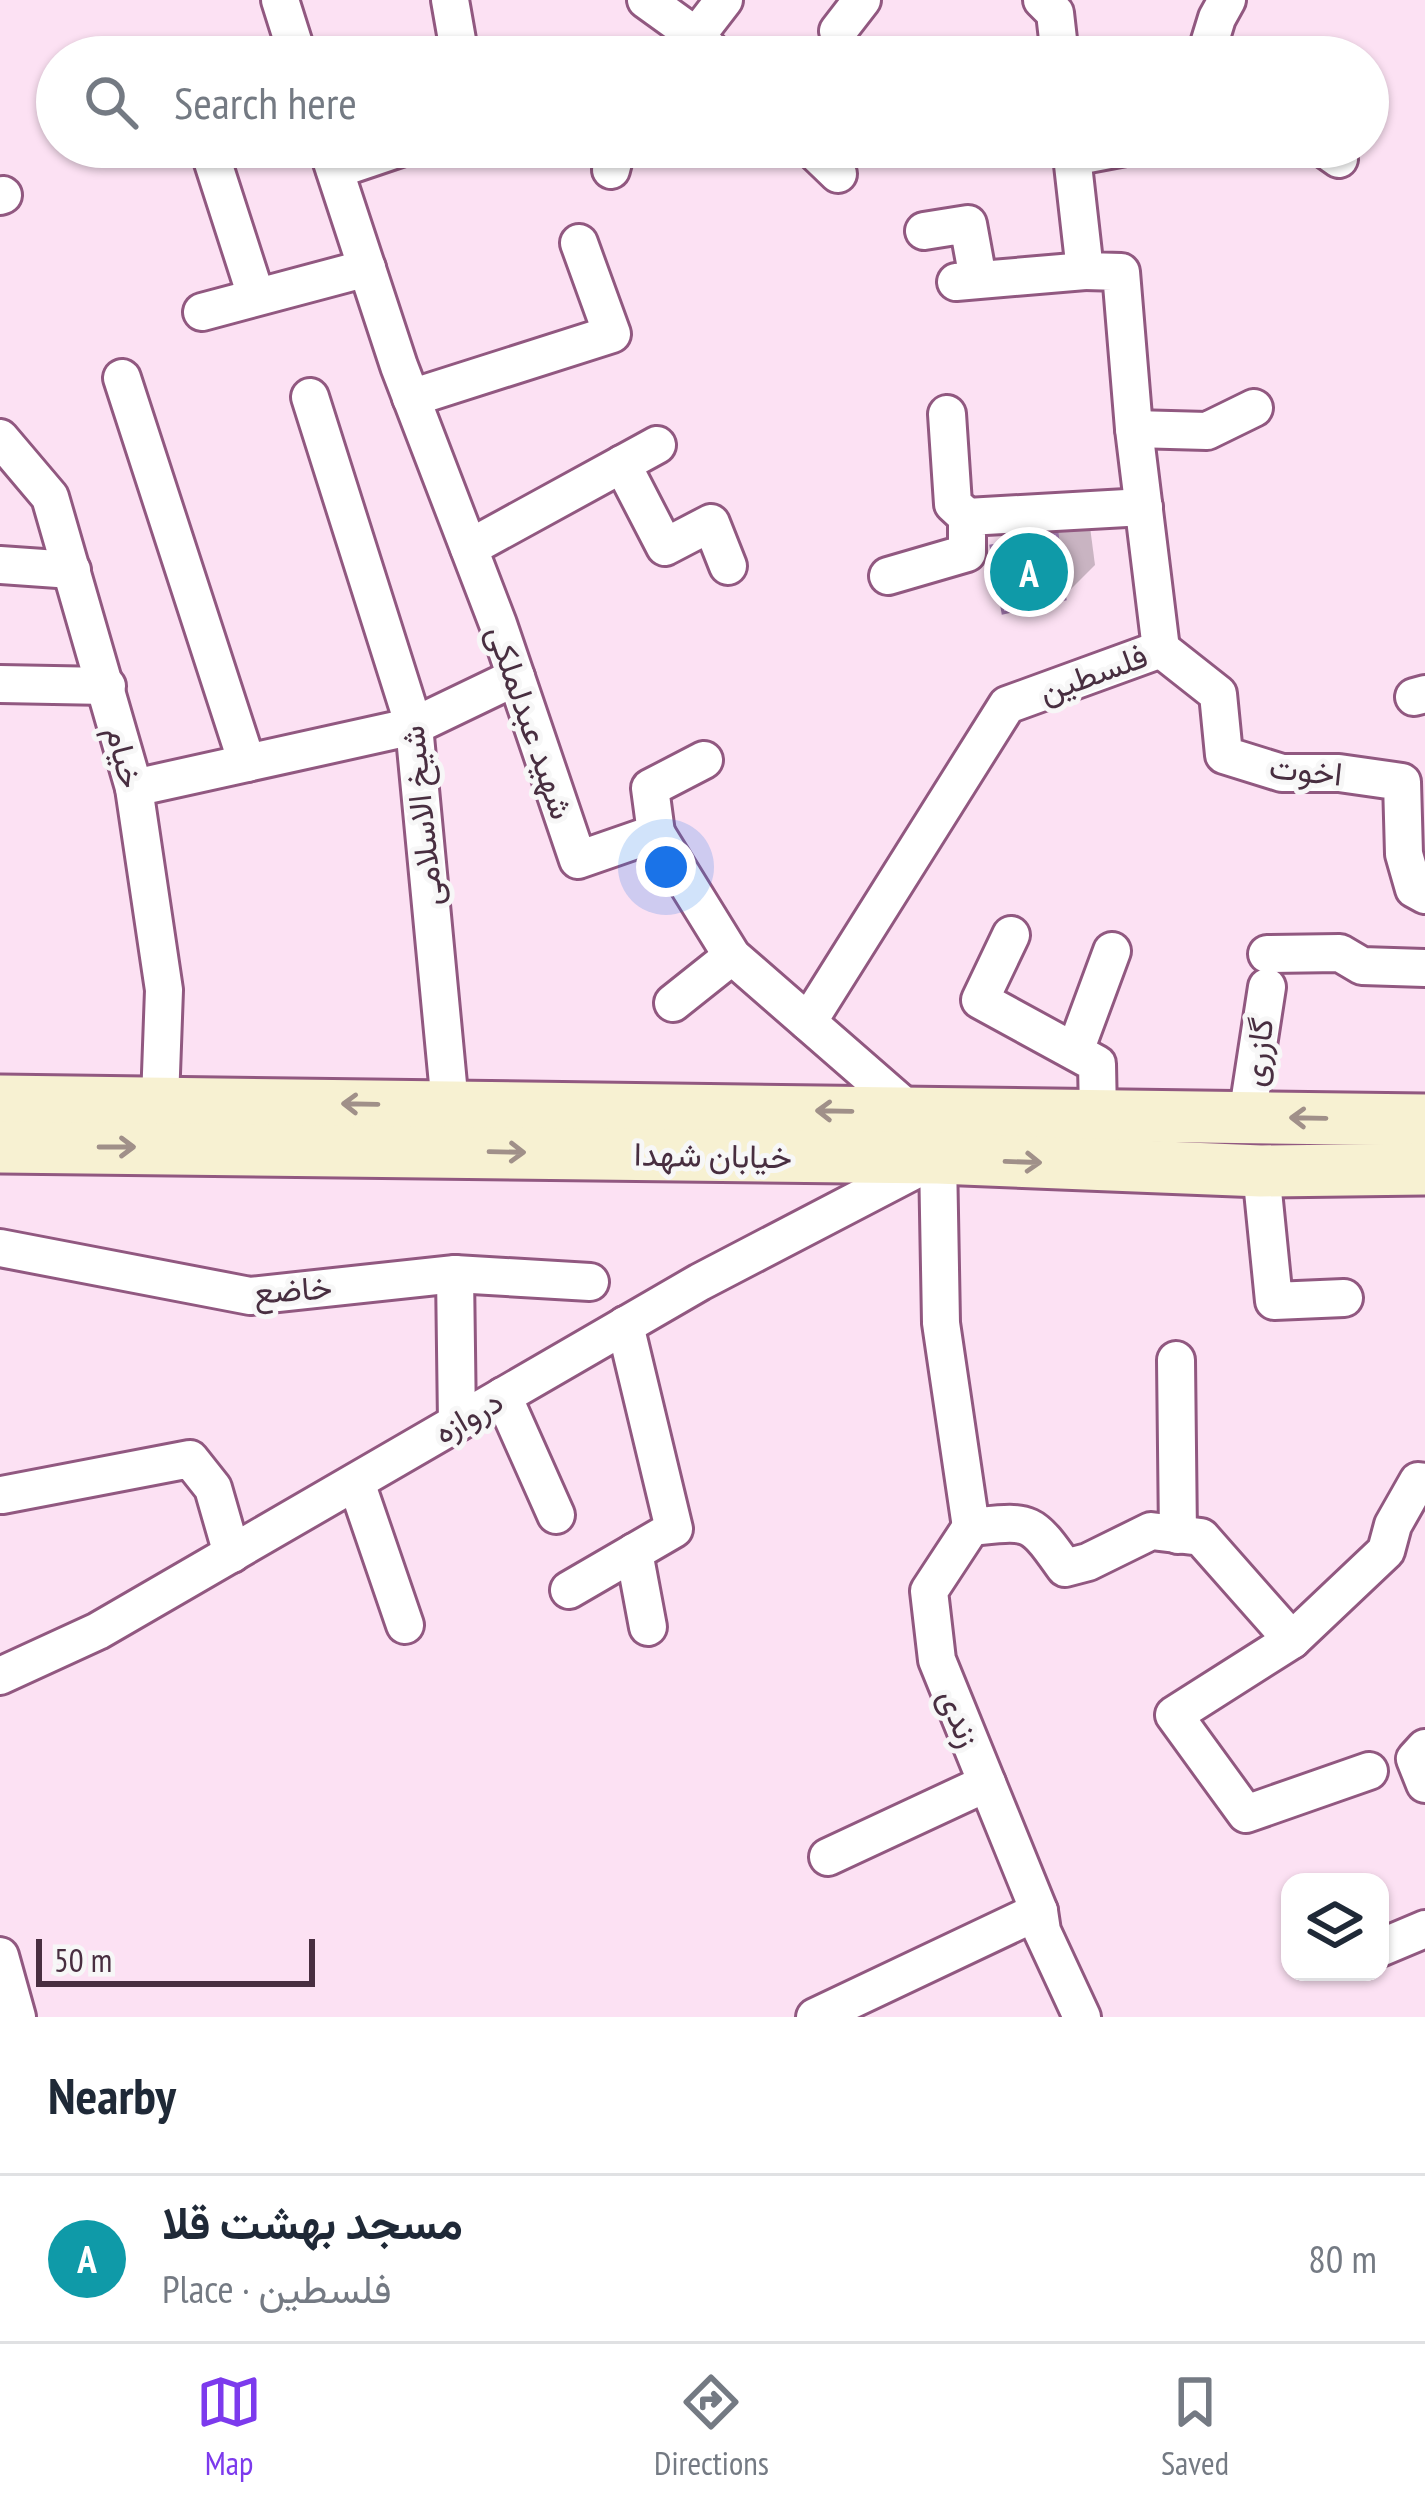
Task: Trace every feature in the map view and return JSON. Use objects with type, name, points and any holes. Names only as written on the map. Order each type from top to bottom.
[{"type":"main road","name":"خیابان شهدا","points":[[0,1101],[1425,1120]]},
{"type":"main road","name":"خیابان شهدا","points":[[0,1147],[938,1158],[1261,1171],[1425,1169]]},
{"type":"street","points":[[280,0],[291,36]]},
{"type":"street","points":[[450,0],[456,36]]},
{"type":"street","points":[[646,0],[683,36]]},
{"type":"street","points":[[705,36],[724,0]]},
{"type":"street","points":[[838,32],[862,0]]},
{"type":"street","points":[[1211,36],[1227,0]]},
{"type":"street","points":[[1052,4],[1057,36]]},
{"type":"street","points":[[215,168],[256,296]]},
{"type":"street","name":"شهید عبدلملکی","points":[[334,168],[411,398],[516,677],[578,860],[656,833]]},
{"type":"street","points":[[832,168],[838,174]]},
{"type":"street","points":[[924,231],[968,224],[967,281],[1085,271],[1074,168]]},
{"type":"street","points":[[411,398],[612,334],[579,244]]},
{"type":"street","points":[[202,312],[367,268]]},
{"type":"street","name":"فلسطین","points":[[808,1022],[1006,705],[1161,650],[1120,272],[1085,271]]},
{"type":"street","points":[[122,378],[247,763]]},
{"type":"street","name":"شیخ الاسلامی","points":[[310,397],[414,726],[450,1105]]},
{"type":"street","points":[[1134,429],[1207,431],[1254,408]]},
{"type":"street","points":[[888,576],[968,553],[967,517],[953,504],[947,415]]},
{"type":"street","points":[[469,548],[656,445]]},
{"type":"street","name":"خیام","points":[[4,447],[50,497],[134,788],[164,990],[160,1101]]},
{"type":"street","points":[[622,464],[665,547],[711,523],[728,566]]},
{"type":"street","points":[[967,517],[1144,506]]},
{"type":"street","points":[[0,565],[72,570]]},
{"type":"street","name":"اخوت","points":[[1161,650],[1218,694],[1224,755],[1282,772],[1339,773],[1402,782],[1404,854],[1414,889],[1425,896]]},
{"type":"street","points":[[134,788],[414,726],[516,677]]},
{"type":"street","points":[[0,684],[107,686]]},
{"type":"street","points":[[704,760],[650,788],[656,833],[732,956],[911,1112]]},
{"type":"street","points":[[1011,934],[980,1000],[1097,1064],[1098,1114]]},
{"type":"street","points":[[1075,1052],[1112,951]]},
{"type":"street","name":"گازری","points":[[1247,1117],[1267,971],[1340,953],[1361,966],[1425,968]]},
{"type":"street","points":[[673,1003],[732,956]]},
{"type":"street","points":[[938,1158],[941,1323],[971,1527],[1019,1522],[1042,1534],[1065,1568],[1151,1531],[1201,1538],[1292,1640]]},
{"type":"street","name":"دروازه","points":[[0,1676],[98,1630],[700,1282],[938,1158]]},
{"type":"street","points":[[1261,1171],[1274,1301],[1344,1298]]},
{"type":"street","name":"خاضع","points":[[0,1248],[250,1296],[455,1274],[590,1282]]},
{"type":"street","points":[[455,1274],[457,1423]]},
{"type":"street","points":[[569,1590],[674,1529],[626,1325]]},
{"type":"street","points":[[1176,1360],[1178,1535]]},
{"type":"street","points":[[503,1396],[556,1515]]},
{"type":"street","points":[[2,1496],[190,1459],[213,1488],[232,1553]]},
{"type":"street","points":[[1369,1771],[1246,1814],[1174,1715],[1292,1640],[1386,1551],[1393,1525],[1418,1481],[1425,1482]]},
{"type":"street","points":[[356,1482],[405,1625]]},
{"type":"street","name":"زندی","points":[[971,1527],[929,1591],[937,1660],[1039,1911],[1042,1931],[1082,2017]]},
{"type":"street","points":[[634,1552],[648,1628]]},
{"type":"street","points":[[1425,1748],[1415,1759],[1425,1784]]},
{"type":"street","points":[[828,1857],[987,1783]]},
{"type":"street","points":[[814,2017],[1039,1911]]},
{"type":"street","points":[[1389,1944],[1425,1929]]},
{"type":"street","points":[[0,1956],[16,2017]]},
{"type":"building","points":[[1057,533],[1065,599],[1003,613],[991,546]]},
{"type":"place","name":"مسجد بهشت قلا","points":[[1029,572]]}]
